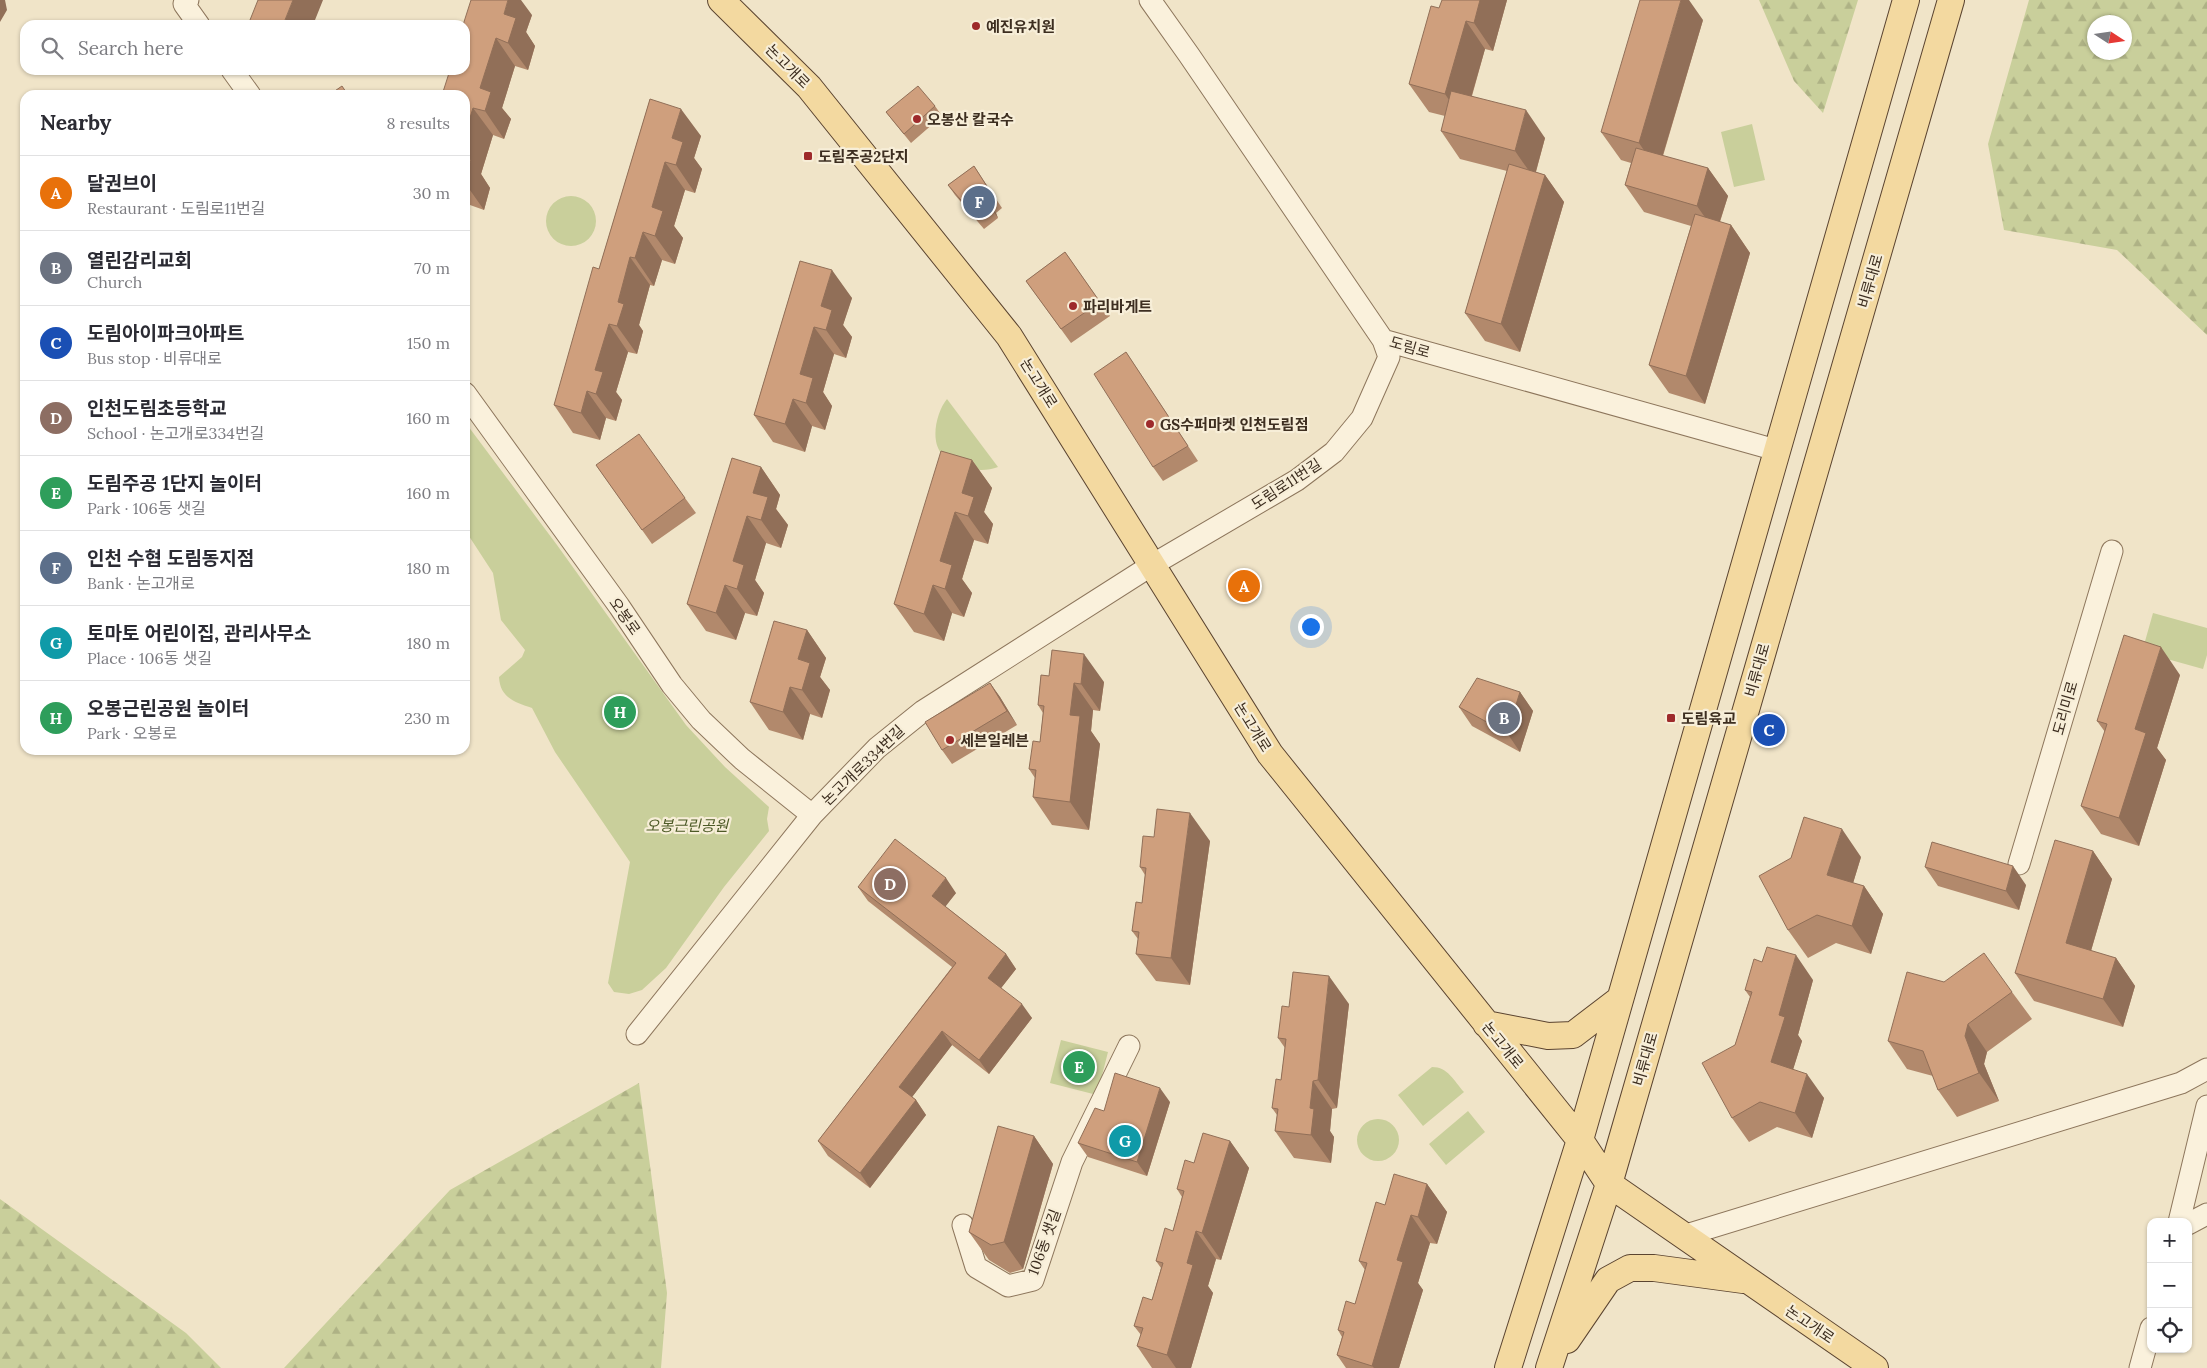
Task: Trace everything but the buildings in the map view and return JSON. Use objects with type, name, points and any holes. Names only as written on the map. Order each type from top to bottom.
[{"type":"main road","name":"논고개로","points":[[721,0],[809,87],[1009,336],[1270,754],[1580,1140],[1609,1184],[1872,1367]]},
{"type":"main road","points":[[1508,1368],[1580,1140],[1906,0]]},
{"type":"main road","name":"비류대로","points":[[1550,1367],[1609,1184],[1951,0]]},
{"type":"main road","points":[[1486,1024],[1548,1036],[1573,1035],[1620,1000]]},
{"type":"main road","points":[[1550,1367],[1608,1280],[1630,1268],[1654,1268],[1747,1280]]},
{"type":"street","points":[[188,0],[184,4],[195,20]]},
{"type":"street","name":"도림로","points":[[1150,0],[1195,62],[1383,340],[1776,450]]},
{"type":"street","points":[[236,75],[246,90]]},
{"type":"street","name":"도림로11번길","points":[[1152,565],[1298,480],[1334,452],[1362,418],[1377,387],[1389,357],[1383,340]]},
{"type":"street","name":"오봉로","points":[[470,400],[617,603],[672,685],[695,713],[742,759],[812,815]]},
{"type":"street","name":"도리미로","points":[[2019,864],[2112,551]]},
{"type":"street","name":"논고개로334번길","points":[[637,1034],[812,815],[878,748],[923,710],[1152,565]]},
{"type":"street","name":"106동 샛길","points":[[963,1225],[976,1267],[1008,1286],[1033,1280],[1072,1162],[1129,1046]]},
{"type":"street","points":[[1683,1236],[2181,1083],[2207,1068]]},
{"type":"street","points":[[2180,1218],[2207,1106]]},
{"type":"street","points":[[2192,1222],[2207,1214]]},
{"type":"street","points":[[2140,1368],[2147,1343]]},
{"type":"green space","points":[[1759,0],[1858,0],[1823,113],[1794,81]]},
{"type":"green space","points":[[2029,0],[2207,0],[2207,335],[2117,250],[2004,230],[1988,144]]},
{"type":"green space","points":[[1752,124],[1765,180],[1734,187],[1721,132]]},
{"type":"green space","points":[[576,196],[589,203],[595,211],[595,231],[589,239],[581,245],[566,246],[553,239],[547,231],[546,216],[553,203],[561,197]]},
{"type":"green space","points":[[947,399],[998,467],[975,470],[960,466],[941,453],[935,433],[940,411]]},
{"type":"green space","name":"오봉근린공원","points":[[470,429],[557,545],[686,725],[725,767],[769,807],[767,819],[769,831],[724,887],[666,968],[642,990],[629,994],[614,992],[608,983],[630,862],[555,752],[532,708],[509,698],[502,690],[499,677],[522,657],[525,650],[501,620],[493,573],[470,538]]},
{"type":"green space","points":[[2153,613],[2207,628],[2207,655],[2203,669],[2142,652]]},
{"type":"green space","points":[[1061,1040],[1108,1052],[1097,1095],[1050,1083]]},
{"type":"green space","points":[[1432,1067],[1447,1072],[1464,1092],[1423,1126],[1398,1095]]},
{"type":"green space","points":[[639,1083],[667,1293],[661,1368],[284,1368],[450,1190]]},
{"type":"green space","points":[[1468,1111],[1485,1132],[1446,1165],[1429,1144]]},
{"type":"green space","points":[[1378,1119],[1393,1125],[1399,1140],[1393,1155],[1378,1161],[1363,1155],[1357,1140],[1363,1125]]},
{"type":"green space","points":[[0,1199],[186,1333],[221,1368],[0,1368]]},
{"type":"place","name":"예진유치원","points":[[976,26]]},
{"type":"place","name":"오봉산 칼국수","points":[[917,119]]},
{"type":"place","name":"도림주공2단지","points":[[808,156]]},
{"type":"place","name":"인천 수협 도림동지점","points":[[979,202]]},
{"type":"place","name":"파리바게트","points":[[1073,306]]},
{"type":"place","name":"GS수퍼마켓 인천도림점","points":[[1150,424]]},
{"type":"place","name":"달권브이","points":[[1244,586]]},
{"type":"place","name":"오봉근린공원 놀이터","points":[[620,712]]},
{"type":"place","name":"열린감리교회","points":[[1504,718]]},
{"type":"place","name":"도림육교","points":[[1671,718]]},
{"type":"place","name":"도림아이파크아파트","points":[[1769,730]]},
{"type":"place","name":"세븐일레븐","points":[[950,740]]},
{"type":"place","name":"인천도림초등학교","points":[[890,884]]},
{"type":"place","name":"도림주공 1단지 놀이터","points":[[1079,1067]]},
{"type":"place","name":"토마토 어린이집, 관리사무소","points":[[1125,1141]]}]
